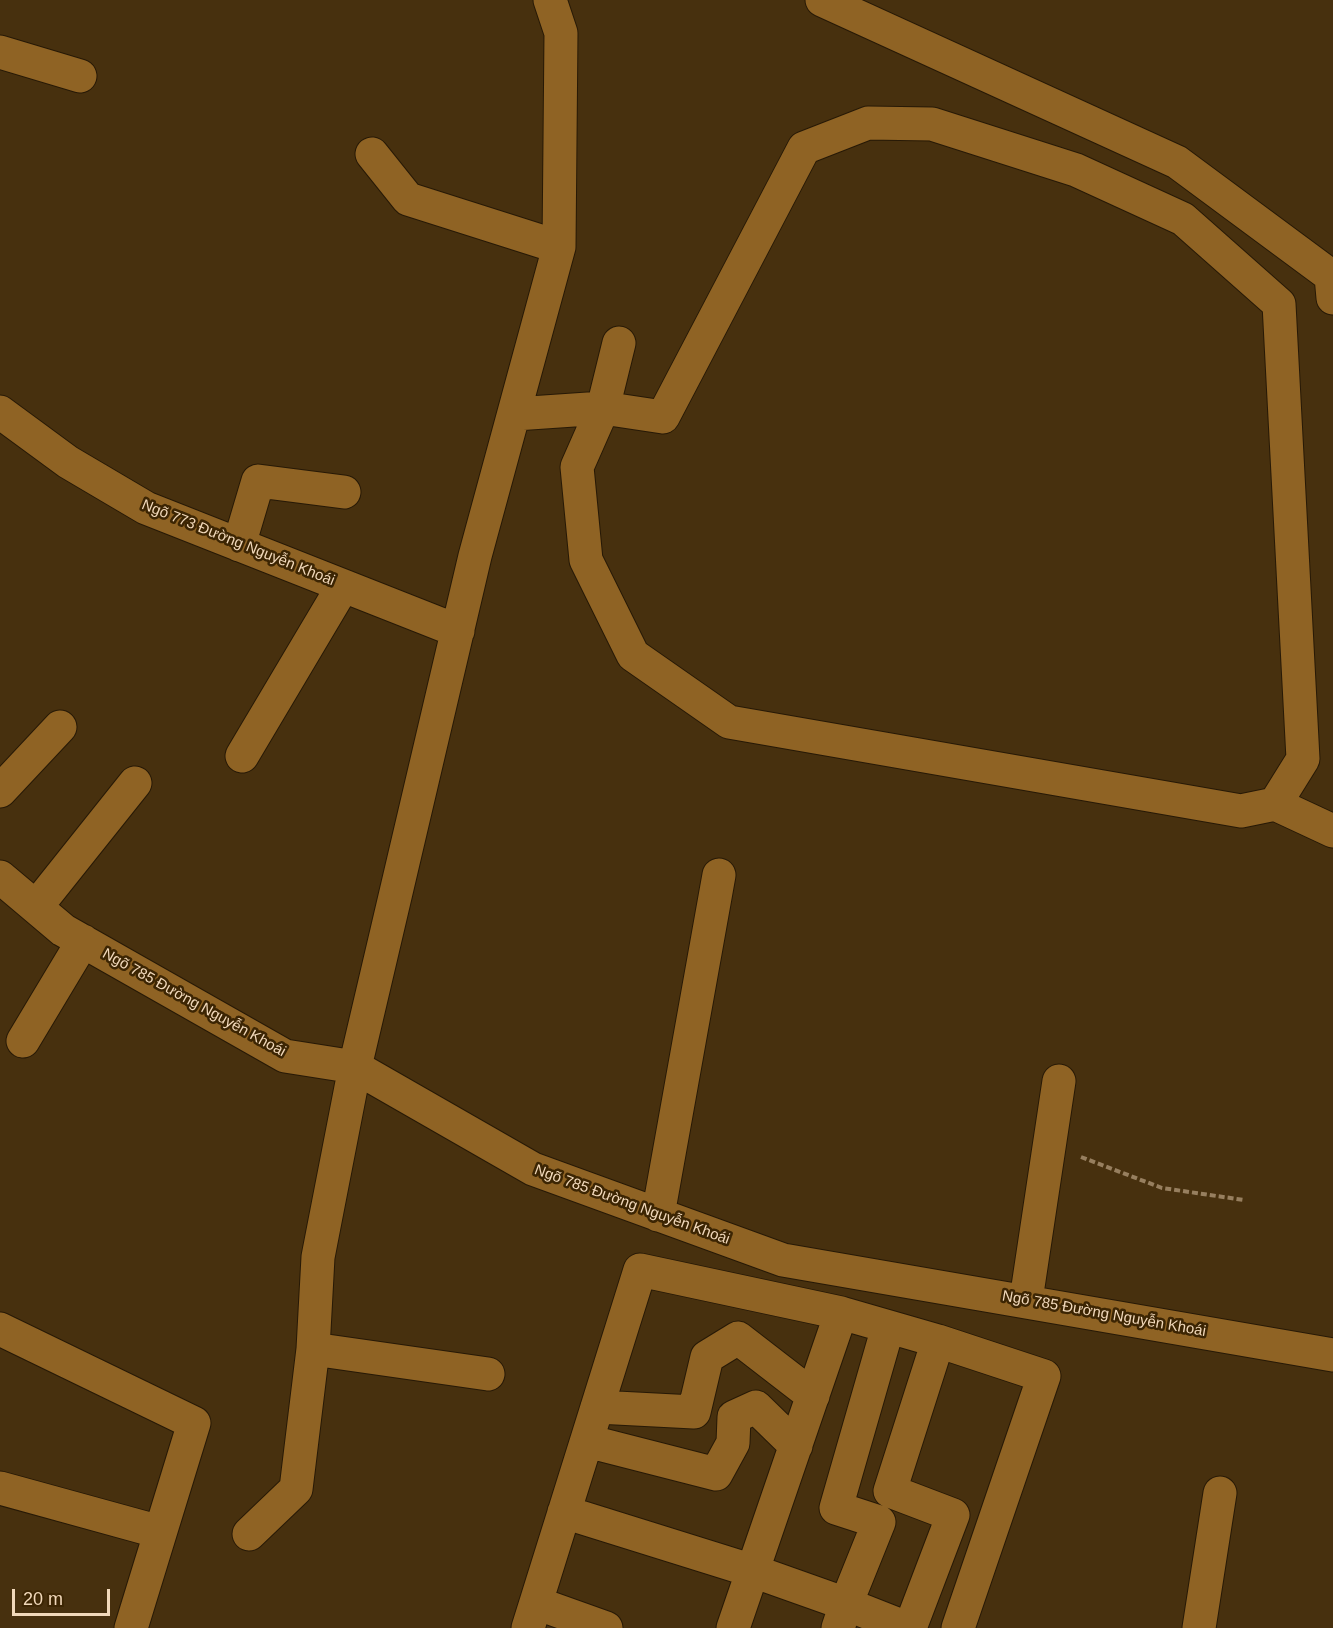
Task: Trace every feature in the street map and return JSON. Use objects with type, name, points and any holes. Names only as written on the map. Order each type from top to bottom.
[{"type":"street","points":[[249,1534],[296,1489],[313,1349],[318,1257],[356,1067],[458,632],[559,247],[561,33],[550,0]]},
{"type":"street","points":[[822,0],[1177,162],[1332,283]]},
{"type":"street","points":[[0,52],[80,76]]},
{"type":"street","points":[[515,414],[603,408],[663,417],[804,148],[868,123],[932,124],[1076,170],[1183,219],[1279,304],[1303,759],[1275,804]]},
{"type":"street","points":[[372,154],[408,199],[559,247]]},
{"type":"street","points":[[619,343],[603,408],[576,467],[586,560],[633,655],[729,722],[1241,811],[1275,804],[1333,831]]},
{"type":"street","name":"Ngõ 773 Đường Nguyễn Khoái","points":[[0,412],[68,462],[146,508],[458,632]]},
{"type":"street","points":[[239,545],[258,481],[344,492]]},
{"type":"street","points":[[242,756],[343,586]]},
{"type":"street","points":[[0,790],[60,727]]},
{"type":"street","points":[[36,908],[135,783]]},
{"type":"street","points":[[658,1215],[719,874]]},
{"type":"street","name":"Ngõ 785 Đường Nguyễn Khoái","points":[[0,877],[63,930],[285,1056],[356,1067],[533,1169],[783,1260],[1026,1300],[1333,1355]]},
{"type":"street","points":[[23,1041],[83,941]]},
{"type":"street","points":[[1026,1300],[1059,1081]]},
{"type":"street","points":[[606,1628],[532,1616],[640,1270],[841,1313],[938,1341],[1044,1376],[958,1628]]},
{"type":"street","points":[[734,1628],[841,1313]]},
{"type":"street","points":[[842,1616],[879,1522],[836,1508],[888,1326]]},
{"type":"street","points":[[0,1329],[194,1423],[131,1628]]},
{"type":"street","points":[[597,1407],[694,1412],[707,1357],[738,1338],[813,1396]]},
{"type":"street","points":[[564,1512],[753,1571],[842,1616],[908,1628],[953,1515],[890,1491],[938,1341]]},
{"type":"street","points":[[313,1349],[488,1374]]},
{"type":"street","points":[[587,1441],[716,1474],[734,1443],[734,1417],[756,1407],[796,1446]]},
{"type":"street","points":[[0,1488],[160,1532]]},
{"type":"street","points":[[1199,1628],[1220,1493]]},
{"type":"path","points":[[1049,1147],[1162,1188],[1244,1200]]}]
